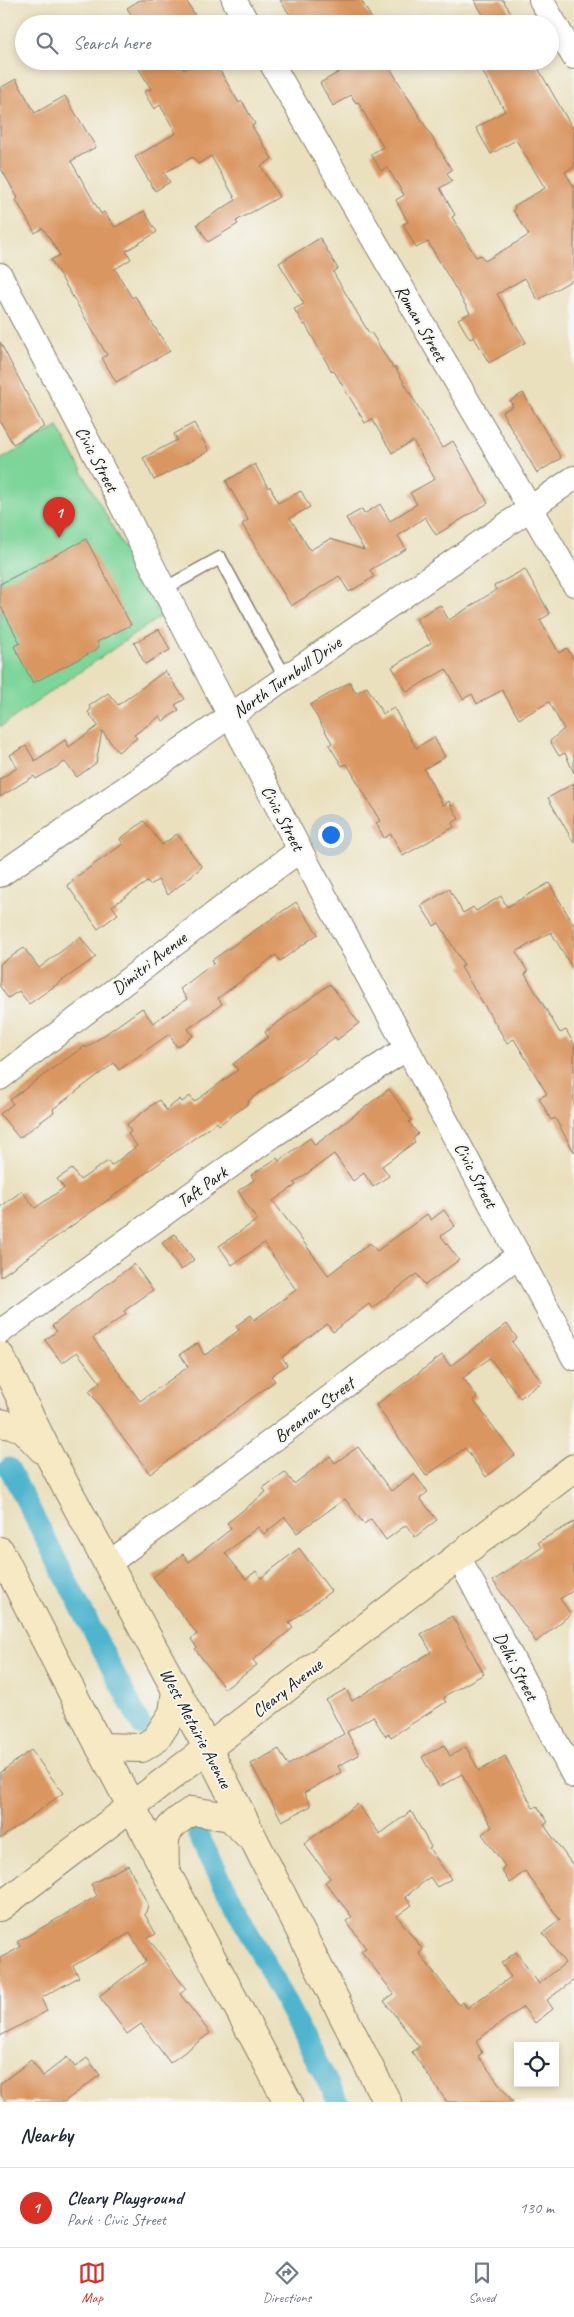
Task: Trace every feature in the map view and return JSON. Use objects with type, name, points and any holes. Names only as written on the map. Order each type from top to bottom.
[{"type":"main road","name":"West Metairie Avenue","points":[[0,1356],[50,1457],[208,1749],[387,2102]]},
{"type":"main road","points":[[0,1423],[21,1428],[50,1457]]},
{"type":"main road","name":"Cleary Avenue","points":[[0,1907],[574,1468]]},
{"type":"main road","points":[[2,1562],[288,2102]]},
{"type":"main road","points":[[100,1747],[142,1748],[156,1739],[173,1713],[176,1690]]},
{"type":"main road","points":[[165,1870],[164,1837],[173,1823],[192,1811],[230,1817],[257,1845]]},
{"type":"street","points":[[234,0],[243,15]]},
{"type":"street","points":[[541,0],[550,15]]},
{"type":"street","points":[[559,31],[574,57]]},
{"type":"street","name":"Roman Street","points":[[275,70],[574,584]]},
{"type":"street","name":"Civic Street","points":[[0,275],[117,496],[300,850],[574,1358]]},
{"type":"street","name":"North Turnbull Drive","points":[[0,875],[574,478]]},
{"type":"street","name":"Dimitri Avenue","points":[[0,1078],[300,850]]},
{"type":"street","name":"Taft Park","points":[[0,1332],[272,1136],[408,1048]]},
{"type":"street","name":"Breanon Street","points":[[108,1564],[519,1255]]},
{"type":"street","name":"Delhi Street","points":[[458,1556],[574,1776]]},
{"type":"lane","points":[[164,589],[220,558],[286,678]]},
{"type":"green space","points":[[58,427],[161,616],[0,727],[0,460]]},
{"type":"building","points":[[140,0],[186,0],[195,15],[131,15],[127,8]]},
{"type":"building","points":[[280,0],[361,0],[370,15],[290,15]]},
{"type":"building","points":[[474,0],[503,0],[512,15],[483,15]]},
{"type":"building","points":[[140,70],[219,70],[239,103],[242,101],[255,124],[252,126],[272,159],[261,166],[279,197],[236,221],[238,224],[208,242],[197,224],[236,200],[211,156],[198,164],[193,157],[164,173],[170,182],[155,191],[135,157],[176,133],[160,105],[154,109],[144,92],[151,89]]},
{"type":"building","points":[[342,70],[391,70],[452,170],[447,173],[452,181],[440,188],[455,215],[452,217],[476,257],[481,255],[485,261],[529,235],[513,210],[514,206],[545,188],[516,140],[491,154],[476,128],[505,111],[482,70],[539,70],[574,131],[574,167],[565,172],[574,187],[574,279],[538,300],[525,278],[497,294],[526,342],[489,363],[474,337],[470,339],[458,319],[470,313],[428,242],[416,248],[403,224],[408,222],[396,200],[404,195],[387,167],[381,171],[371,154],[383,147],[358,102],[356,103],[351,95],[333,106],[320,83]]},
{"type":"building","points":[[16,79],[35,113],[65,96],[96,147],[71,161],[101,214],[104,212],[115,227],[144,211],[157,232],[126,251],[131,259],[115,269],[132,298],[135,296],[170,351],[116,382],[102,358],[107,355],[51,260],[60,255],[43,228],[35,233],[0,167],[0,88]]},
{"type":"building","points":[[320,238],[338,269],[333,272],[369,333],[371,332],[393,368],[395,367],[442,448],[453,441],[488,503],[436,535],[425,517],[398,536],[406,549],[370,570],[374,577],[349,592],[339,576],[291,606],[242,524],[248,520],[226,481],[255,464],[268,488],[270,486],[278,503],[301,491],[310,507],[290,518],[310,550],[330,539],[364,550],[346,518],[362,509],[364,514],[380,504],[390,521],[417,504],[410,493],[435,479],[413,441],[392,453],[372,419],[365,423],[294,309],[304,304],[279,263]]},
{"type":"building","points":[[0,342],[44,427],[13,444],[0,421]]},
{"type":"building","points":[[523,393],[561,458],[537,473],[502,412],[513,406],[510,401]]},
{"type":"building","points":[[194,423],[209,451],[154,480],[143,458],[177,440],[174,434]]},
{"type":"building","points":[[86,539],[131,625],[97,642],[99,646],[96,650],[33,683],[14,646],[20,643],[0,605],[0,584]]},
{"type":"building","points":[[525,569],[550,614],[540,620],[559,653],[567,648],[574,660],[574,773],[565,753],[559,756],[550,741],[564,729],[549,702],[519,719],[502,690],[477,704],[472,694],[463,699],[446,669],[407,692],[392,667],[431,643],[416,619],[440,605],[449,620],[496,590],[494,586]]},
{"type":"building","points":[[159,629],[170,650],[145,664],[134,643]]},
{"type":"building","points":[[165,671],[185,699],[175,705],[179,710],[163,721],[160,716],[134,735],[137,738],[118,752],[102,731],[96,763],[77,777],[65,762],[36,779],[34,776],[0,797],[0,779],[17,768],[10,755],[26,746],[35,761],[65,740],[69,747],[98,726],[88,712],[91,709],[89,706],[108,693],[118,705]]},
{"type":"building","points":[[350,682],[356,693],[367,687],[383,714],[394,708],[416,748],[434,737],[445,757],[424,769],[443,805],[449,801],[459,819],[452,823],[454,827],[403,856],[391,834],[384,838],[376,823],[380,821],[347,764],[342,766],[329,745],[332,743],[310,705]]},
{"type":"building","points":[[574,783],[574,843],[548,798]]},
{"type":"building","points":[[144,821],[162,845],[177,834],[202,867],[168,895],[158,880],[150,885],[147,882],[112,906],[118,914],[98,929],[67,885],[123,844],[120,839]]},
{"type":"building","points":[[549,883],[574,925],[574,971],[551,932],[516,952],[528,972],[525,974],[560,1033],[566,1030],[574,1044],[574,1152],[555,1118],[551,1120],[539,1098],[547,1094],[514,1039],[507,1043],[461,967],[464,965],[439,923],[434,926],[421,906],[449,889],[463,913],[473,907],[476,911],[501,896],[507,907]]},
{"type":"building","points":[[296,902],[318,934],[280,961],[276,955],[218,998],[222,1004],[188,1029],[193,1036],[177,1047],[169,1034],[119,1070],[114,1063],[53,1109],[54,1112],[19,1138],[0,1114],[13,1104],[10,1100],[56,1066],[85,1046],[86,1048],[142,1008],[153,1023],[187,999],[180,989],[214,963],[212,960]]},
{"type":"building","points":[[80,937],[96,957],[29,1004],[19,991],[8,998],[0,987],[0,964],[24,948],[39,968]]},
{"type":"building","points":[[330,984],[359,1023],[337,1040],[335,1037],[248,1101],[249,1103],[219,1125],[217,1122],[0,1277],[0,1207],[22,1191],[35,1208],[64,1188],[57,1179],[72,1169],[80,1180],[108,1161],[111,1166],[137,1146],[128,1134],[131,1132],[127,1124],[159,1100],[166,1110],[180,1099],[182,1102],[190,1096],[194,1102],[238,1070],[233,1064],[268,1037],[265,1032]]},
{"type":"building","points":[[389,1089],[411,1120],[409,1122],[418,1134],[413,1139],[415,1142],[382,1166],[389,1176],[373,1187],[364,1173],[353,1181],[334,1154],[273,1201],[328,1275],[370,1243],[377,1251],[427,1214],[431,1220],[444,1210],[455,1226],[441,1236],[459,1260],[425,1285],[417,1274],[372,1308],[369,1304],[333,1332],[327,1324],[282,1357],[287,1365],[271,1376],[275,1381],[150,1474],[89,1391],[100,1382],[77,1352],[62,1363],[45,1340],[57,1331],[52,1326],[134,1264],[153,1290],[124,1311],[126,1314],[93,1338],[140,1401],[188,1367],[180,1354],[198,1343],[204,1355],[210,1352],[239,1330],[236,1326],[251,1315],[254,1320],[296,1290],[264,1243],[232,1265],[219,1246],[257,1220],[238,1191],[254,1180],[251,1175],[277,1158],[279,1161],[310,1138],[315,1145]]},
{"type":"building","points":[[175,1234],[194,1260],[181,1270],[162,1243]]},
{"type":"building","points":[[507,1324],[517,1338],[512,1342],[542,1382],[520,1398],[490,1358],[463,1378],[477,1397],[473,1400],[515,1455],[486,1477],[465,1448],[426,1476],[376,1405],[442,1355],[450,1366]]},
{"type":"building","points":[[358,1447],[391,1491],[414,1474],[428,1492],[420,1498],[437,1520],[415,1537],[406,1525],[386,1540],[371,1519],[364,1524],[345,1499],[297,1533],[285,1517],[264,1534],[258,1527],[225,1553],[246,1579],[256,1571],[261,1578],[299,1548],[331,1591],[289,1623],[293,1628],[253,1660],[257,1665],[225,1689],[195,1649],[197,1648],[191,1639],[197,1634],[153,1577],[183,1554],[189,1562],[231,1529],[227,1523],[266,1492],[263,1488],[285,1472],[294,1484],[330,1456],[335,1463]]},
{"type":"building","points":[[574,1522],[574,1590],[560,1599],[571,1614],[536,1642],[493,1581],[541,1548],[538,1542]]},
{"type":"building","points":[[452,1616],[484,1674],[446,1695],[444,1699],[446,1702],[391,1737],[389,1734],[385,1736],[373,1716],[347,1732],[359,1755],[338,1766],[341,1772],[304,1793],[311,1806],[282,1821],[251,1764],[279,1749],[288,1765],[344,1734],[326,1700],[346,1689],[352,1701],[431,1652],[421,1634]]},
{"type":"building","points":[[444,1745],[450,1756],[466,1747],[479,1771],[505,1756],[533,1808],[537,1806],[548,1822],[544,1825],[574,1867],[574,1980],[547,2000],[553,2009],[535,2023],[523,2007],[476,2041],[482,2053],[478,2056],[513,2102],[447,2102],[412,2052],[419,2047],[384,2001],[394,1994],[361,1951],[366,1948],[346,1921],[352,1917],[325,1882],[330,1878],[304,1844],[357,1804],[380,1834],[411,1811],[431,1847],[429,1848],[451,1879],[437,1887],[430,1877],[405,1897],[412,1905],[397,1916],[423,1950],[419,1953],[459,2005],[463,2002],[467,2008],[511,1977],[501,1963],[516,1952],[539,1984],[565,1963],[543,1933],[560,1920],[525,1871],[510,1883],[501,1870],[505,1866],[482,1834],[492,1827],[462,1774],[439,1787],[422,1757]]},
{"type":"building","points":[[31,1750],[63,1793],[0,1839],[0,1773]]},
{"type":"building","points":[[128,1865],[148,1905],[145,1915],[156,1934],[148,1938],[186,1989],[180,1994],[210,2033],[170,2063],[141,2024],[127,2034],[99,1996],[146,1961],[130,1933],[73,1966],[79,1977],[41,1998],[47,2011],[0,2036],[0,1958],[21,1947],[17,1942],[97,1896],[91,1884]]},
{"type":"building","points":[[67,2057],[75,2067],[87,2058],[100,2075],[64,2102],[6,2102],[0,2094],[0,2084],[31,2060],[43,2076]]},
{"type":"waterway","points":[[9,1468],[141,1725]]},
{"type":"waterway","points":[[198,1835],[338,2102]]},
{"type":"place","name":"Cleary Playground","points":[[59,538]]}]
